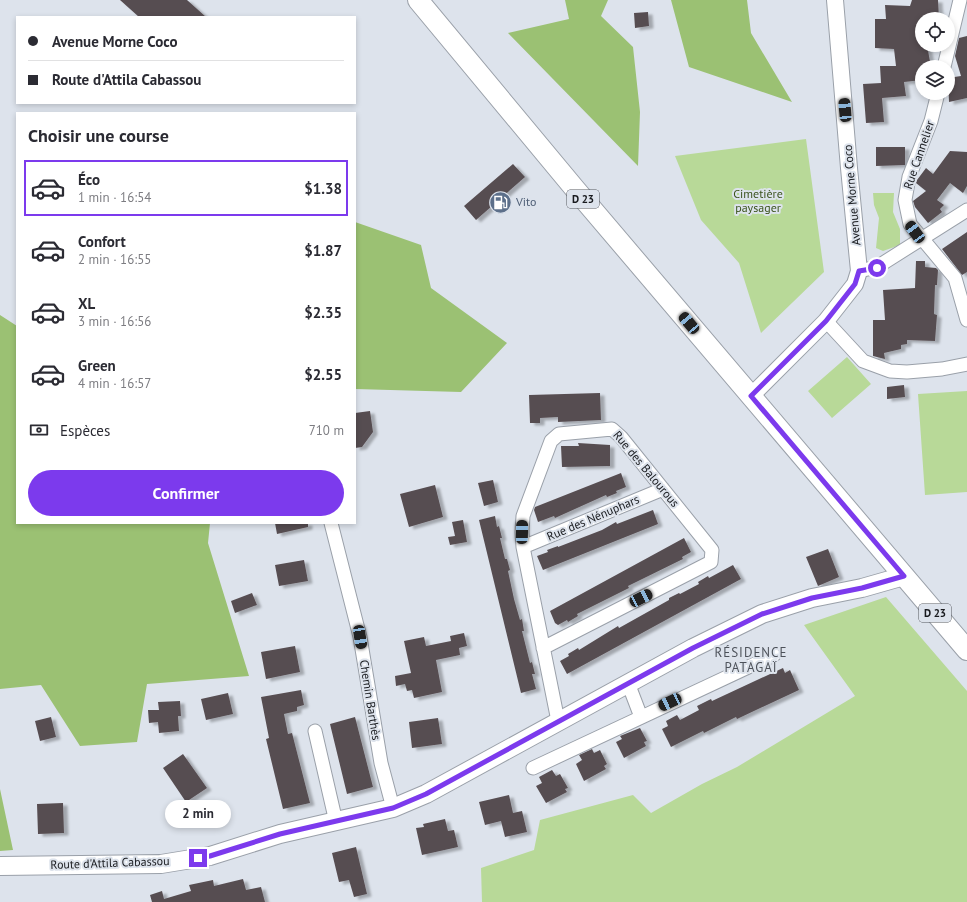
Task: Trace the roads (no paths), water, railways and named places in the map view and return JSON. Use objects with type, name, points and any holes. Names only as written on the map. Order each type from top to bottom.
[{"type":"main road","name":"D 23","points":[[418,0],[493,91],[967,650]]},
{"type":"main road","name":"Route d'Attila Cabassou","points":[[0,866],[161,864],[210,856],[280,834],[393,808],[426,794],[693,648],[762,614],[812,598],[862,588],[904,576]]},
{"type":"street","name":"Avenue Morne Coco","points":[[751,396],[826,321],[855,284],[859,271],[835,0]]},
{"type":"street","points":[[946,60],[962,3]]},
{"type":"street","name":"Rue Cannelier","points":[[936,100],[931,121],[909,177],[905,200],[910,224],[955,278],[967,320]]},
{"type":"street","points":[[859,271],[877,268],[967,210]]},
{"type":"street","points":[[826,321],[863,361],[890,371],[907,372],[942,369],[967,364]]},
{"type":"street","name":"Rue des Balourous","points":[[543,648],[711,562],[712,550],[621,436],[612,429],[559,434],[551,441],[523,516],[523,547],[543,648],[558,721]]},
{"type":"street","name":"Rue des Nénuphars","points":[[523,547],[663,489]]},
{"type":"street","name":"Chemin Barthès","points":[[331,524],[360,637],[381,762],[393,808]]},
{"type":"street","points":[[533,768],[774,654]]},
{"type":"street","points":[[628,683],[641,717]]},
{"type":"street","points":[[315,731],[336,822]]},
{"type":"place","name":"Vito","points":[[500,202]]},
{"type":"district","name":"RÉSIDENCE PATAGAÏ","points":[[751,660]]},
{"type":"park label","name":"Cimetière paysager","points":[[758,201]]}]
